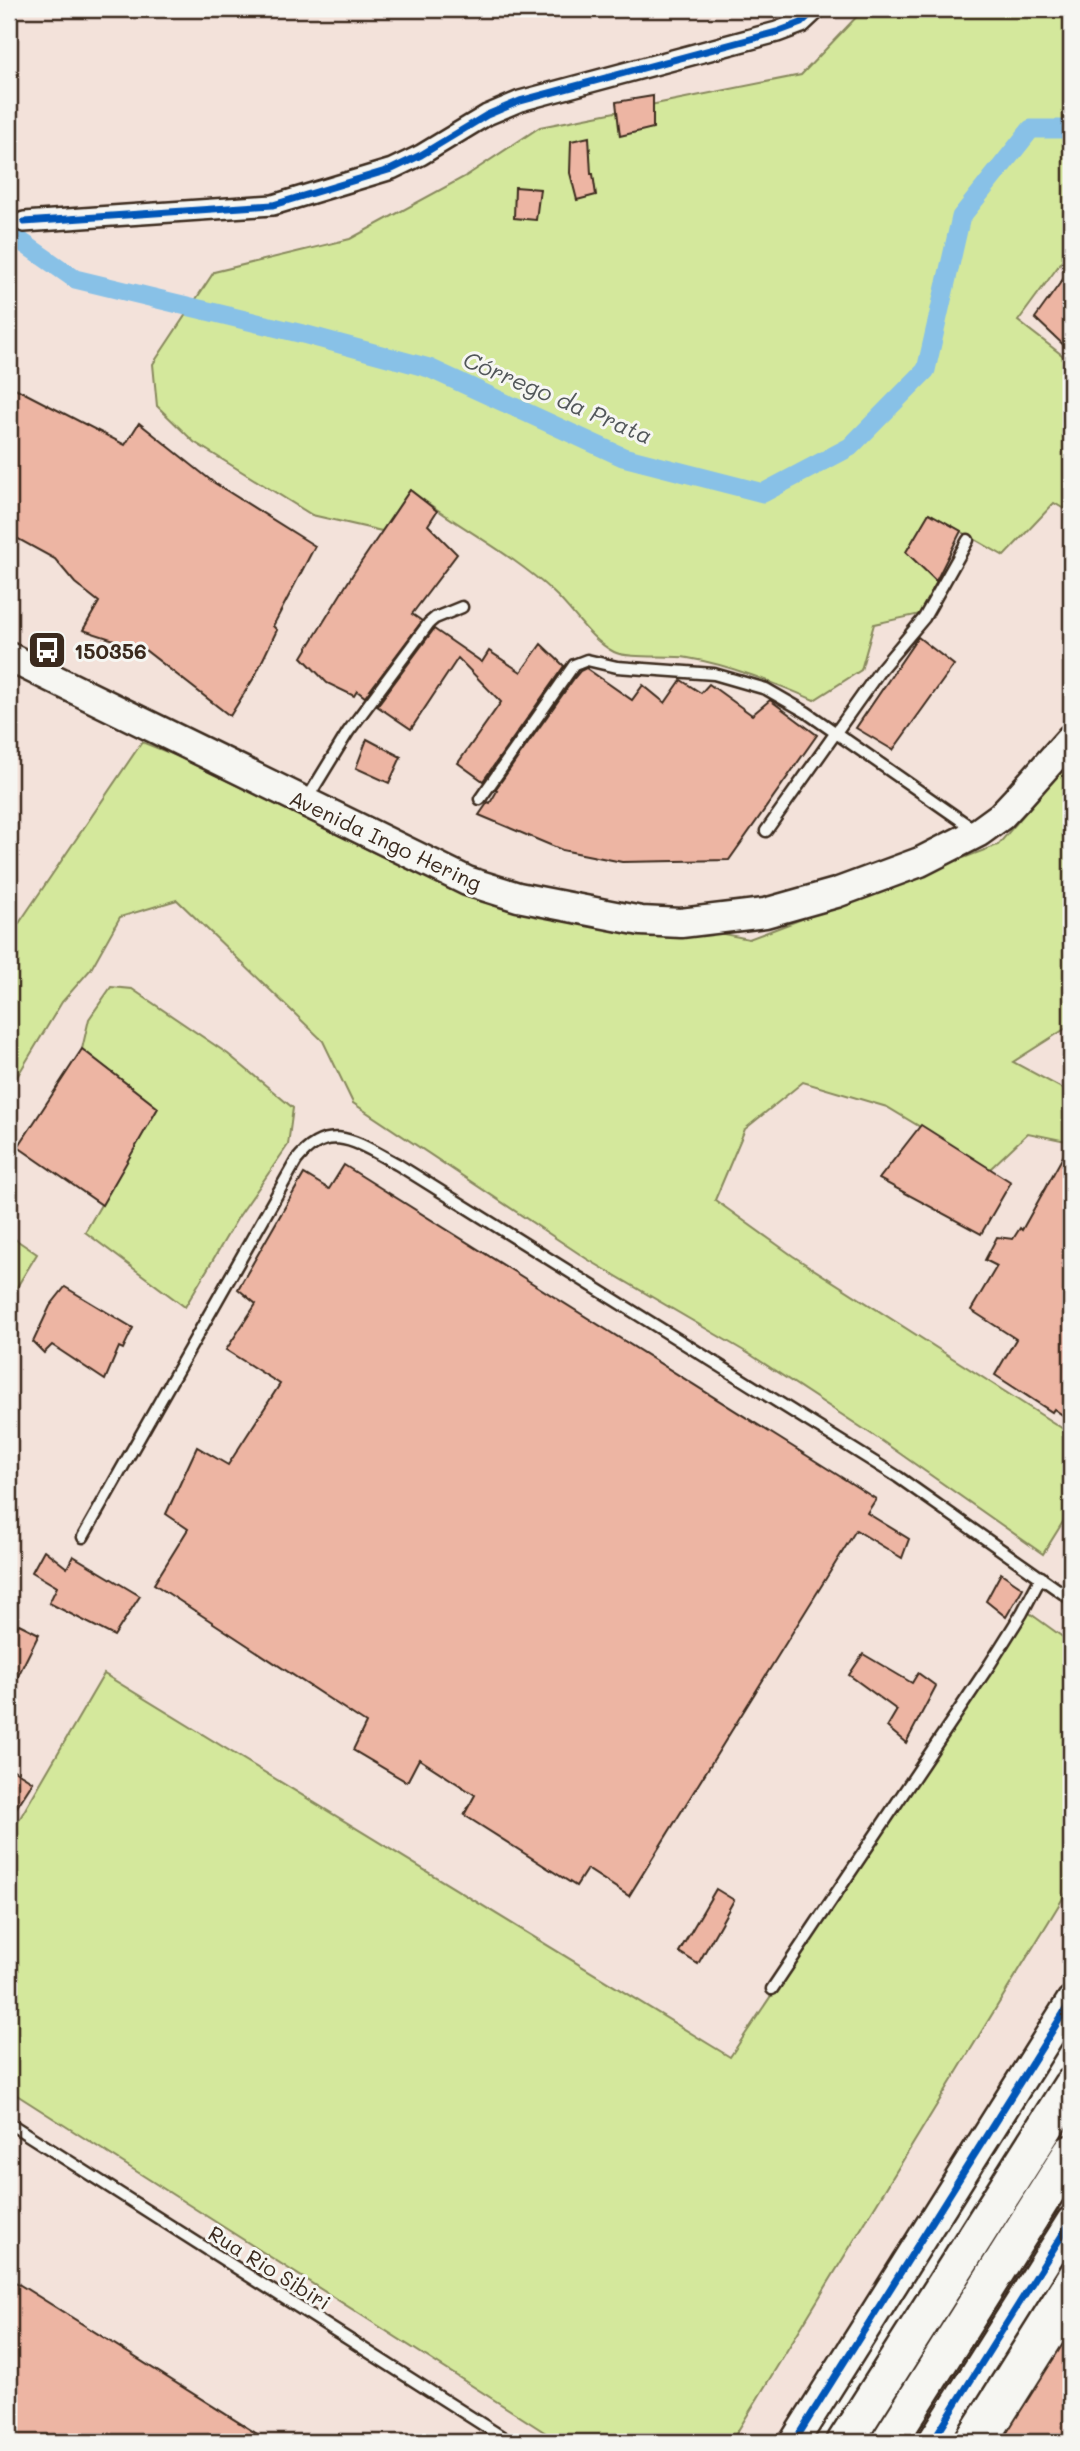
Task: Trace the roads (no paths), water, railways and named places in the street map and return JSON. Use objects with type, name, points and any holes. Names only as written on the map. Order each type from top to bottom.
[{"type":"highway","points":[[845,2442],[1071,2086]]},
{"type":"highway","points":[[889,2442],[1071,2153]]},
{"type":"main road","name":"Avenida Ingo Hering","points":[[9,657],[467,881],[542,902],[641,921],[681,923],[765,913],[836,893],[920,862],[979,832],[1001,816],[1071,738]]},
{"type":"main road","points":[[794,2442],[1071,2001]]},
{"type":"main road","points":[[932,2442],[1071,2221]]},
{"type":"street","points":[[24,222],[273,205],[305,197],[392,169],[421,155],[487,115],[520,102],[776,32],[801,23],[816,9]]},
{"type":"lane","points":[[766,831],[881,669],[924,618],[968,540]]},
{"type":"lane","points":[[305,802],[348,732],[429,622],[462,607]]},
{"type":"lane","points":[[480,799],[566,676],[580,661],[587,660],[617,667],[713,674],[739,680],[776,695],[837,733],[979,832]]},
{"type":"lane","points":[[83,1537],[296,1161],[307,1147],[323,1138],[336,1138],[353,1141],[397,1164],[886,1469],[1071,1599]]},
{"type":"lane","points":[[772,1989],[990,1664],[1023,1613],[1041,1577]]},
{"type":"lane","name":"Rua Rio Sibiri","points":[[9,2123],[510,2442]]},
{"type":"waterway","name":"Córrego da Prata","points":[[9,233],[75,279],[307,335],[429,368],[623,457],[763,493],[850,447],[926,370],[961,217],[1031,129],[1071,129]]},
{"type":"place","name":"150356","points":[[47,650]]}]
